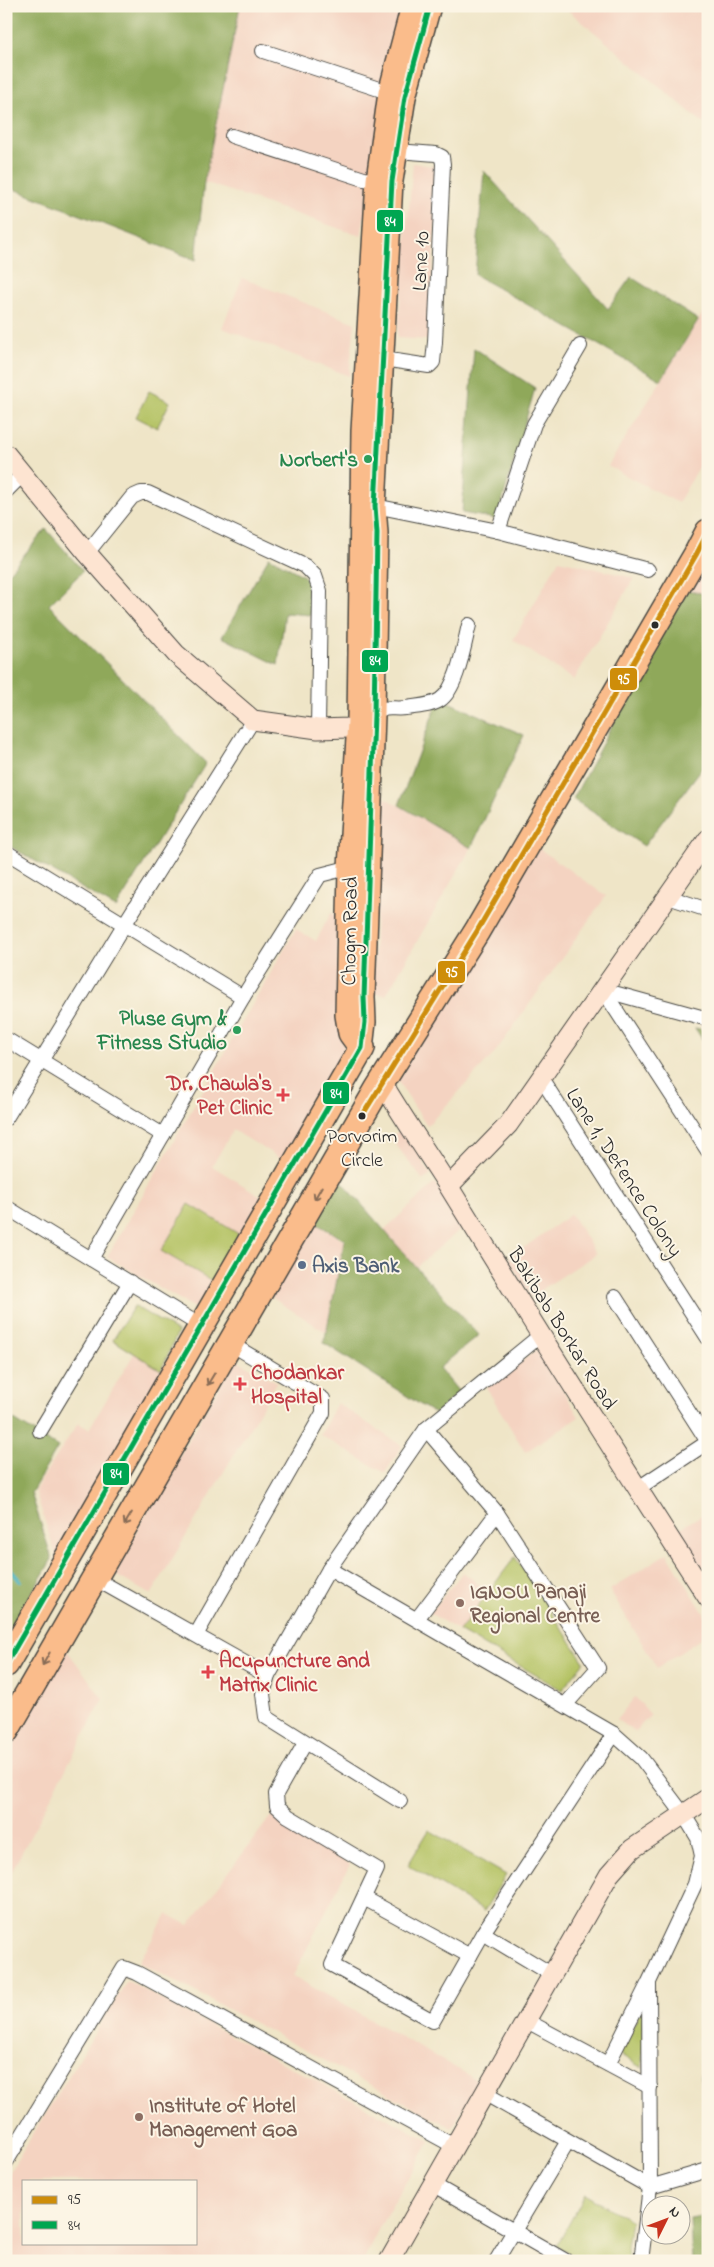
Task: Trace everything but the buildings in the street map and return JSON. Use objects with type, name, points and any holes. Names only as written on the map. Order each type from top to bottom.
[{"type":"highway","name":"Chogm Road","points":[[201,1326],[362,1048],[351,1033],[348,1015],[367,718],[364,431],[386,181],[398,95],[414,6]]},
{"type":"highway","points":[[6,1731],[382,1082],[476,931],[702,556],[708,532]]},
{"type":"highway","points":[[6,1664],[201,1326]]},
{"type":"main road","name":"Chogm Road","points":[[367,718],[377,533],[375,506],[383,360],[386,181],[397,151],[398,95],[430,6]]},
{"type":"street","points":[[263,51],[398,95]]},
{"type":"street","points":[[232,136],[364,179],[386,181]]},
{"type":"street","name":"Lane 10","points":[[383,360],[429,366],[433,362],[435,342],[444,164],[442,157],[436,154],[397,151]]},
{"type":"street","points":[[498,531],[534,424],[580,346]]},
{"type":"street","points":[[6,454],[86,553],[176,654],[253,720],[318,729],[349,728],[383,707],[433,704],[441,700],[448,693],[469,625]]},
{"type":"street","points":[[6,491],[22,475]]},
{"type":"street","points":[[86,553],[132,496],[148,493],[305,566],[315,576],[320,591],[318,729]]},
{"type":"street","points":[[375,506],[498,531],[648,570]]},
{"type":"street","points":[[6,1118],[124,925],[253,720]]},
{"type":"street","points":[[449,1186],[508,1125],[708,839]]},
{"type":"street","points":[[6,852],[243,997]]},
{"type":"street","points":[[91,1259],[243,997],[320,875],[359,866]]},
{"type":"street","points":[[668,897],[708,910]]},
{"type":"street","points":[[603,990],[708,1019]]},
{"type":"street","points":[[603,990],[708,1151]]},
{"type":"street","points":[[6,1039],[163,1135]]},
{"type":"street","name":"Lane 1, Defence Colony","points":[[541,1078],[708,1338]]},
{"type":"street","name":"Bakibab Borkar Road","points":[[382,1082],[407,1124],[449,1186],[637,1489],[708,1598]]},
{"type":"street","points":[[6,1207],[201,1326]]},
{"type":"street","points":[[40,1431],[130,1282]]},
{"type":"street","points":[[615,1298],[708,1442],[637,1489]]},
{"type":"street","points":[[400,1801],[266,1717],[263,1694],[268,1676],[329,1569],[426,1430],[541,1335]]},
{"type":"street","points":[[196,1635],[323,1413],[323,1399],[231,1344]]},
{"type":"street","points":[[426,1430],[497,1513],[598,1668],[566,1704]]},
{"type":"street","points":[[417,1619],[497,1513]]},
{"type":"street","points":[[329,1569],[566,1704],[614,1734],[641,1758],[703,1838],[702,1856],[695,1884],[608,2064]]},
{"type":"street","points":[[94,1578],[268,1676]]},
{"type":"street","points":[[305,1743],[276,1794],[277,1806],[288,1816],[377,1869],[332,1965],[433,2022],[483,1933],[614,1734]]},
{"type":"street","points":[[389,2261],[609,1876],[632,1849],[708,1798]]},
{"type":"street","points":[[364,1898],[470,1956]]},
{"type":"street","points":[[483,1933],[553,1975]]},
{"type":"street","points":[[6,2162],[124,1968],[146,1977],[454,2146]]},
{"type":"street","points":[[641,2261],[650,2186],[648,1982]]},
{"type":"street","points":[[527,2021],[650,2087]]},
{"type":"street","points":[[484,2094],[650,2186],[708,2170]]},
{"type":"street","points":[[496,2261],[568,2141]]},
{"type":"street","points":[[432,2184],[566,2261]]},
{"type":"shaded area","points":[[240,6],[404,6],[361,236],[204,182]]},
{"type":"shaded area","points":[[563,6],[708,6],[708,127]]},
{"type":"shaded area","points":[[413,163],[439,167],[428,340],[397,338]]},
{"type":"shaded area","points":[[242,278],[355,323],[349,376],[222,328]]},
{"type":"shaded area","points":[[708,305],[708,452],[678,503],[608,466]]},
{"type":"shaded area","points":[[559,560],[634,578],[574,680],[513,640]]},
{"type":"shaded area","points":[[701,561],[708,563],[708,595],[684,589]]},
{"type":"shaded area","points":[[382,796],[471,848],[386,995],[372,993]]},
{"type":"shaded area","points":[[537,847],[606,896],[494,1054],[427,1126],[395,1077]]},
{"type":"shaded area","points":[[331,913],[338,915],[338,977],[344,1049],[326,1088],[285,1161],[233,1130],[212,1166],[264,1198],[242,1236],[162,1251],[214,1282],[196,1309],[107,1257],[296,929],[316,941]]},
{"type":"shaded area","points":[[403,1129],[431,1175],[423,1180],[390,1137]]},
{"type":"shaded area","points":[[435,1183],[463,1227],[416,1267],[384,1230]]},
{"type":"shaded area","points":[[571,1214],[596,1254],[530,1297],[508,1259]]},
{"type":"shaded area","points":[[312,1221],[344,1241],[326,1332],[271,1297]]},
{"type":"shaded area","points":[[538,1349],[579,1417],[525,1452],[486,1387]]},
{"type":"shaded area","points":[[135,1352],[163,1370],[57,1559],[35,1490],[78,1423],[89,1429]]},
{"type":"shaded area","points":[[235,1359],[277,1382],[151,1595],[112,1573]]},
{"type":"shaded area","points":[[337,1403],[402,1446],[385,1473],[320,1435]]},
{"type":"shaded area","points":[[708,1511],[708,1564],[699,1570],[674,1532]]},
{"type":"shaded area","points":[[667,1553],[708,1620],[708,1634],[657,1668],[610,1590]]},
{"type":"shaded area","name":"IGNOU Panaji Regional Centre","points":[[463,1572],[488,1592],[459,1631],[430,1613]]},
{"type":"shaded area","points":[[63,1645],[103,1699],[6,1882],[6,1747]]},
{"type":"shaded area","points":[[635,1697],[651,1715],[634,1732],[617,1719]]},
{"type":"shaded area","points":[[271,1816],[350,1864],[293,1976],[479,2081],[452,2128],[139,1962],[167,1914],[189,1925]]},
{"type":"shaded area","points":[[127,1981],[430,2141],[379,2228],[363,2261],[6,2261],[6,2178]]},
{"type":"green space","points":[[6,6],[240,6],[204,182],[196,260],[6,186]]},
{"type":"green space","points":[[484,171],[608,309],[631,277],[698,320],[661,380],[475,275]]},
{"type":"green space","points":[[474,348],[535,388],[497,519],[462,513]]},
{"type":"green space","points":[[149,391],[170,402],[157,428],[136,417]]},
{"type":"green space","points":[[46,529],[83,571],[49,605],[206,763],[116,908],[6,844],[6,576]]},
{"type":"green space","points":[[269,557],[304,576],[313,592],[311,615],[285,613],[278,665],[222,637]]},
{"type":"green space","points":[[684,589],[708,595],[708,760],[644,846],[573,799]]},
{"type":"green space","points":[[439,698],[524,735],[471,848],[399,805]]},
{"type":"green space","points":[[695,1028],[708,1031],[708,1048]]},
{"type":"green space","points":[[337,1176],[416,1267],[479,1335],[439,1368],[459,1392],[435,1414],[324,1343],[345,1240],[312,1221]]},
{"type":"green space","points":[[189,1204],[242,1236],[214,1282],[161,1251]]},
{"type":"green space","points":[[134,1306],[178,1332],[161,1370],[113,1340]]},
{"type":"green space","points":[[6,1415],[58,1447],[31,1493],[52,1559],[6,1637]]},
{"type":"green space","points":[[515,1557],[584,1662],[562,1690],[459,1631]]},
{"type":"green space","points":[[429,1830],[506,1875],[484,1911],[408,1865]]},
{"type":"green space","points":[[644,2005],[642,2068],[618,2053]]},
{"type":"green space","points":[[703,2036],[708,2043],[708,2082],[701,2083]]},
{"type":"green space","points":[[585,2194],[631,2221],[627,2247],[628,2261],[582,2261],[557,2246]]},
{"type":"green space","points":[[708,2216],[708,2261],[692,2261],[692,2219]]},
{"type":"waterway","points":[[6,1564],[20,1581]]},
{"type":"transit line","name":"84","points":[[6,1664],[362,1048],[365,1022],[364,997],[374,715],[377,533],[375,506],[392,181],[405,97],[430,6]]},
{"type":"transit line","name":"95","points":[[362,1116],[477,931],[708,532]]},
{"type":"place","name":"Norbert's","points":[[368,459]]},
{"type":"place","name":"Pluse Gym & Fitness Studio","points":[[237,1030]]},
{"type":"place","name":"Dr. Chawla's Pet Clinic","points":[[283,1095]]},
{"type":"place","name":"Porvorim Circle","points":[[362,1116]]},
{"type":"place","name":"Axis Bank","points":[[302,1265]]},
{"type":"place","name":"Chodankar Hospital","points":[[240,1384]]},
{"type":"place","name":"IGNOU Panaji Regional Centre","points":[[460,1603]]},
{"type":"place","name":"Acupuncture and Matrix Clinic","points":[[208,1672]]},
{"type":"place","name":"Institute of Hotel Management Goa","points":[[139,2117]]}]
